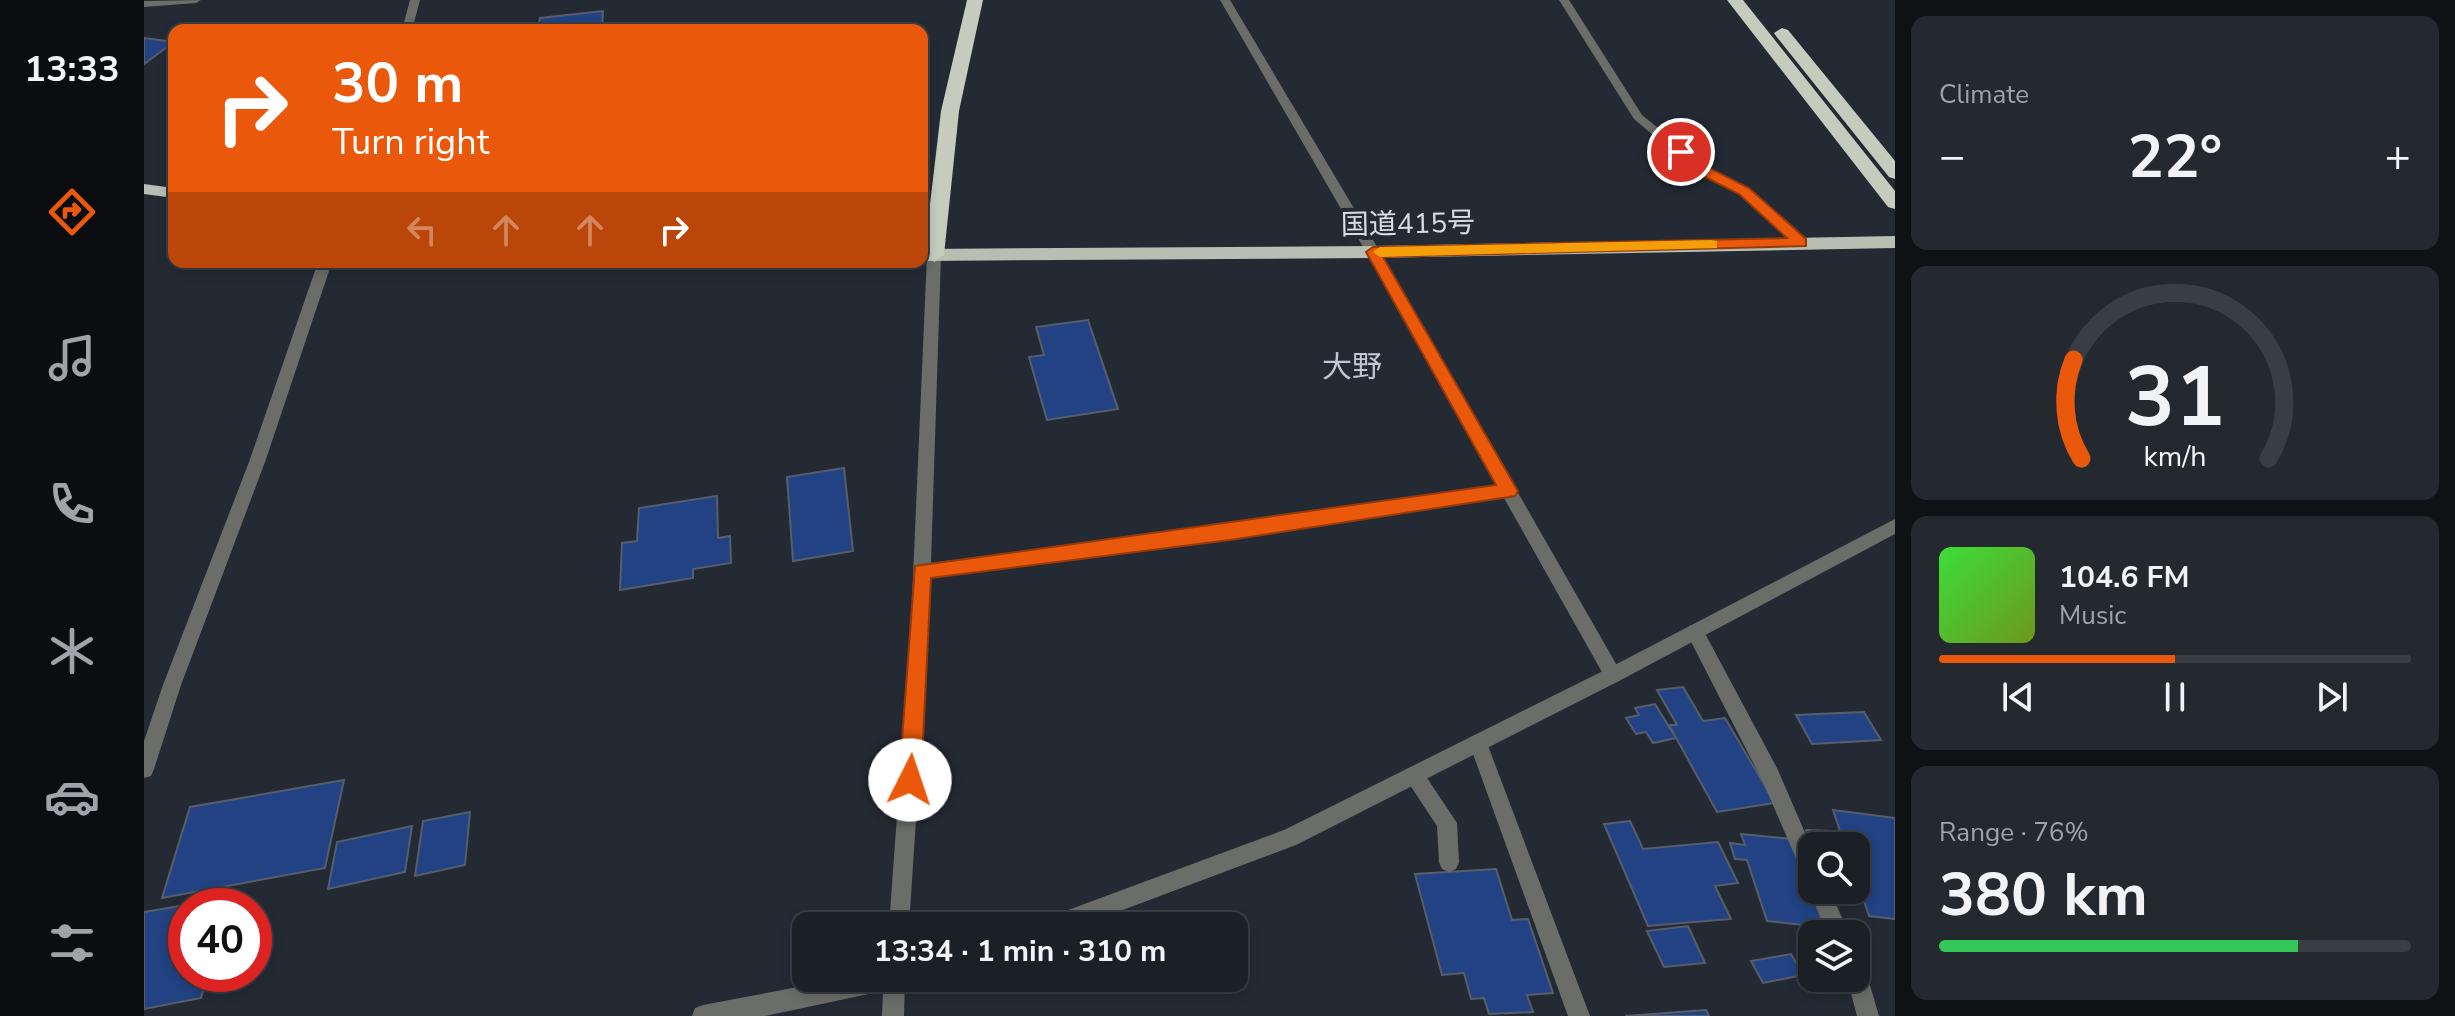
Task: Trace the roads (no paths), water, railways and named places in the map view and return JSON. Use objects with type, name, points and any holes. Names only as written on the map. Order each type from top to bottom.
[{"type":"highway","points":[[928,255],[950,111],[975,0]]},
{"type":"highway","points":[[1735,0],[1895,203]]},
{"type":"highway","points":[[1756,0],[1895,173]]},
{"type":"highway","points":[[144,189],[168,192]]},
{"type":"highway","name":"国道415号","points":[[928,255],[1373,252],[1895,242]]},
{"type":"street","points":[[144,4],[196,0]]},
{"type":"street","points":[[409,24],[415,0]]},
{"type":"street","points":[[1225,0],[1373,252],[1613,675]]},
{"type":"street","points":[[1564,0],[1638,117],[1702,170],[1744,191],[1801,243]]},
{"type":"street","points":[[144,769],[172,685],[257,462],[323,268]]},
{"type":"street","points":[[900,912],[922,571],[928,268]]},
{"type":"street","points":[[922,571],[1230,532],[1509,491]]},
{"type":"street","points":[[1090,912],[1289,838],[1613,675],[1895,526]]},
{"type":"street","points":[[1695,632],[1770,775],[1798,840]]},
{"type":"street","points":[[1478,743],[1579,1016]]},
{"type":"street","points":[[1414,776],[1447,823],[1449,862]]},
{"type":"street","points":[[703,1016],[831,992]]},
{"type":"street","points":[[893,1016],[894,992]]},
{"type":"street","points":[[1861,992],[1868,1016]]},
{"type":"district","name":"大野","points":[[1352,367]]}]
